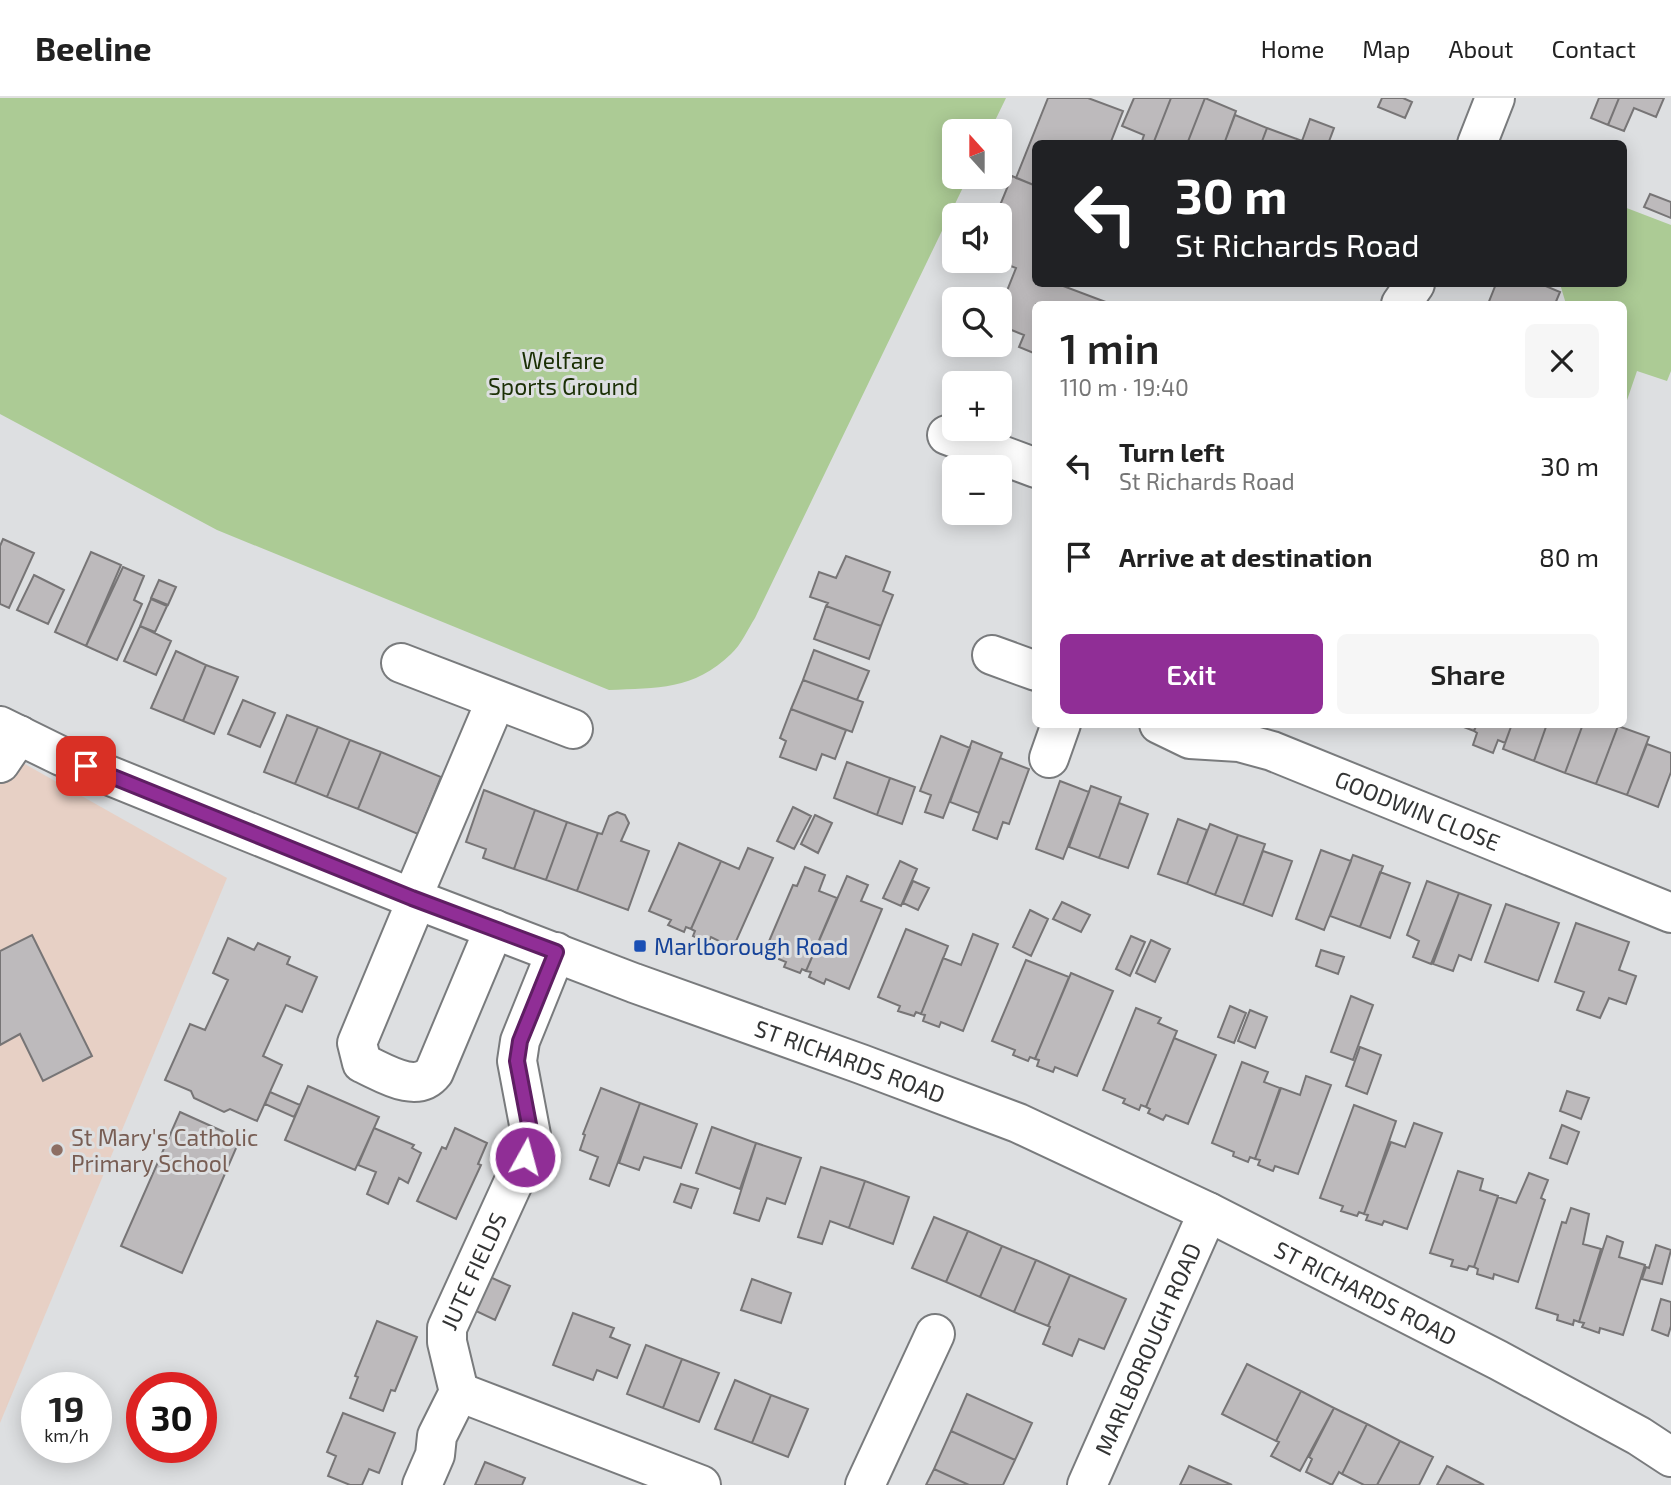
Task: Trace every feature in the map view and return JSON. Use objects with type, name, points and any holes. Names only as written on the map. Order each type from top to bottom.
[{"type":"street","points":[[1479,140],[1495,98]]},
{"type":"street","points":[[963,441],[1032,467]]},
{"type":"street","points":[[992,655],[1032,670]]},
{"type":"street","points":[[401,663],[573,729]]},
{"type":"street","points":[[494,929],[429,1079],[409,1083],[362,1063],[357,1043],[496,700]]},
{"type":"street","name":"GOODWIN CLOSE","points":[[1167,728],[1190,739],[1239,742],[1272,751],[1671,913]]},
{"type":"street","name":"ST RICHARDS ROAD","points":[[6,741],[61,756],[414,899],[1018,1124],[1208,1212],[1498,1360],[1639,1436],[1671,1457]]},
{"type":"street","name":"JUTE FIELDS","points":[[459,1392],[447,1342],[447,1328],[525,1157],[531,1135],[517,1061],[520,1041],[556,952]]},
{"type":"street","name":"MARLBOROUGH ROAD","points":[[1087,1485],[1208,1212]]},
{"type":"street","points":[[865,1485],[935,1334]]},
{"type":"street","points":[[422,1485],[435,1454],[437,1436],[459,1392],[701,1485]]},
{"type":"shaded area","name":"St Mary's Catholic Primary School","points":[[0,750],[227,878],[0,1423]]},
{"type":"green space","name":"Welfare Sports Ground","points":[[0,98],[1006,98],[996,119],[942,119],[942,189],[962,189],[955,203],[942,203],[942,231],[755,618],[731,654],[703,675],[689,681],[659,687],[609,690],[217,530],[0,414]]},
{"type":"green space","points":[[1627,208],[1671,225],[1671,371],[1667,381],[1637,371],[1627,400],[1627,301],[1565,301],[1561,287],[1627,287]]},
{"type":"building","points":[[1048,98],[1088,98],[1123,111],[1112,140],[1032,140],[1032,184],[1016,178]]},
{"type":"building","points":[[1134,98],[1171,98],[1155,140],[1142,140],[1144,135],[1122,126]]},
{"type":"building","points":[[1171,98],[1205,98],[1189,140],[1155,140]]},
{"type":"building","points":[[1205,98],[1236,111],[1225,140],[1189,140]]},
{"type":"building","points":[[1382,98],[1403,98],[1412,102],[1405,118],[1378,107]]},
{"type":"building","points":[[1599,98],[1619,98],[1608,125],[1591,118]]},
{"type":"building","points":[[1619,98],[1664,98],[1656,117],[1634,108],[1624,131],[1608,125]]},
{"type":"building","points":[[1235,115],[1267,128],[1262,140],[1226,140]]},
{"type":"building","points":[[1310,119],[1334,128],[1330,140],[1302,140]]},
{"type":"building","points":[[1267,128],[1297,139],[1297,140],[1262,140]]},
{"type":"building","points":[[1012,176],[1032,184],[1032,287],[1066,287],[1103,301],[1032,301],[1032,352],[1019,347],[1024,335],[1012,330],[1012,287],[1008,287],[1016,268],[1012,266],[1012,203],[1001,203],[1007,189],[1012,189]]},
{"type":"building","points":[[1650,194],[1671,202],[1671,218],[1644,207]]},
{"type":"building","points":[[1495,287],[1548,287],[1560,292],[1556,301],[1489,301]]},
{"type":"building","points":[[3,539],[34,553],[9,608],[0,604],[0,546]]},
{"type":"building","points":[[91,552],[121,565],[86,646],[55,632]]},
{"type":"building","points":[[846,556],[890,572],[883,591],[893,595],[881,626],[826,606],[828,603],[810,597],[819,572],[836,578]]},
{"type":"building","points":[[123,567],[144,576],[134,600],[142,604],[117,660],[86,646]]},
{"type":"building","points":[[34,575],[64,590],[48,624],[17,610]]},
{"type":"building","points":[[159,580],[176,587],[168,605],[151,598]]},
{"type":"building","points":[[151,599],[167,606],[155,632],[140,626]]},
{"type":"building","points":[[826,606],[881,626],[869,659],[814,639]]},
{"type":"building","points":[[140,626],[171,641],[156,675],[124,661]]},
{"type":"building","points":[[814,650],[869,671],[857,700],[803,680]]},
{"type":"building","points":[[176,651],[206,665],[183,721],[151,708]]},
{"type":"building","points":[[206,665],[238,677],[214,734],[183,721]]},
{"type":"building","points":[[803,680],[863,702],[852,732],[791,709]]},
{"type":"building","points":[[243,700],[275,713],[260,747],[228,734]]},
{"type":"building","points":[[791,709],[846,730],[835,759],[822,754],[816,770],[780,757],[786,741],[780,738]]},
{"type":"building","points":[[287,715],[318,727],[295,784],[264,772]]},
{"type":"building","points":[[318,727],[350,740],[327,797],[295,784]]},
{"type":"building","points":[[1475,728],[1511,728],[1505,743],[1498,740],[1493,753],[1473,745],[1477,733],[1474,731]]},
{"type":"building","points":[[1511,728],[1546,728],[1534,761],[1503,749]]},
{"type":"building","points":[[1546,728],[1582,728],[1565,773],[1534,761]]},
{"type":"building","points":[[1582,728],[1617,728],[1596,784],[1565,773]]},
{"type":"building","points":[[1617,728],[1649,737],[1627,795],[1596,784]]},
{"type":"building","points":[[941,736],[970,748],[943,818],[925,812],[931,795],[920,791]]},
{"type":"building","points":[[350,740],[381,752],[358,809],[327,797]]},
{"type":"building","points":[[972,741],[1002,753],[979,813],[950,802]]},
{"type":"building","points":[[1647,744],[1671,753],[1671,772],[1658,807],[1627,795]]},
{"type":"building","points":[[381,752],[441,777],[418,834],[358,809]]},
{"type":"building","points":[[1000,758],[1029,769],[1009,824],[1003,822],[997,839],[973,830]]},
{"type":"building","points":[[847,762],[890,778],[877,815],[834,798]]},
{"type":"building","points":[[890,778],[915,787],[902,824],[877,815]]},
{"type":"building","points":[[1060,781],[1089,792],[1063,859],[1036,849]]},
{"type":"building","points":[[1091,786],[1121,797],[1099,858],[1069,847]]},
{"type":"building","points":[[484,790],[535,810],[514,869],[483,858],[486,849],[466,842]]},
{"type":"building","points":[[1119,803],[1148,814],[1128,868],[1099,858]]},
{"type":"building","points":[[793,807],[811,816],[794,849],[777,841]]},
{"type":"building","points":[[535,810],[567,822],[546,880],[514,869]]},
{"type":"building","points":[[617,812],[625,815],[629,823],[621,841],[649,851],[628,910],[577,891],[598,833],[602,834],[609,816]]},
{"type":"building","points":[[815,815],[832,823],[818,853],[801,844]]},
{"type":"building","points":[[1178,819],[1207,830],[1187,884],[1158,874]]},
{"type":"building","points":[[567,822],[598,833],[577,891],[546,880]]},
{"type":"building","points":[[1210,824],[1238,835],[1215,895],[1187,884]]},
{"type":"building","points":[[1238,835],[1265,844],[1243,905],[1215,895]]},
{"type":"building","points":[[679,843],[721,861],[691,929],[686,927],[684,932],[668,925],[671,920],[649,911]]},
{"type":"building","points":[[748,848],[773,858],[733,948],[711,937],[708,943],[693,936],[695,931],[691,929],[721,861],[739,869]]},
{"type":"building","points":[[1321,850],[1351,861],[1324,930],[1296,919]]},
{"type":"building","points":[[1263,851],[1292,861],[1272,916],[1243,905]]},
{"type":"building","points":[[1353,855],[1383,866],[1360,927],[1330,916]]},
{"type":"building","points":[[900,861],[917,869],[901,906],[883,898]]},
{"type":"building","points":[[805,867],[825,875],[819,891],[837,898],[806,971],[802,969],[800,973],[784,967],[786,962],[764,953],[793,885],[797,886]]},
{"type":"building","points":[[1380,872],[1410,883],[1390,938],[1360,927]]},
{"type":"building","points":[[847,876],[868,885],[861,901],[882,909],[849,989],[826,979],[824,984],[809,977],[811,972],[806,971]]},
{"type":"building","points":[[913,881],[929,888],[918,910],[903,903]]},
{"type":"building","points":[[1427,881],[1459,893],[1431,964],[1413,957],[1419,941],[1407,935]]},
{"type":"building","points":[[1459,893],[1491,905],[1471,960],[1459,955],[1453,971],[1433,964]]},
{"type":"building","points":[[1062,902],[1090,915],[1081,932],[1053,919]]},
{"type":"building","points":[[1506,904],[1559,923],[1538,981],[1485,962]]},
{"type":"building","points":[[1030,910],[1048,919],[1031,956],[1013,947]]},
{"type":"building","points":[[1576,923],[1629,942],[1619,970],[1636,976],[1626,1004],[1609,998],[1600,1018],[1577,1010],[1584,992],[1555,982]]},
{"type":"building","points":[[906,929],[948,946],[921,1014],[916,1012],[914,1016],[898,1011],[900,1006],[878,997]]},
{"type":"building","points":[[973,934],[998,944],[963,1031],[941,1022],[939,1027],[923,1021],[925,1015],[921,1014],[943,958],[961,965]]},
{"type":"building","points":[[32,935],[92,1056],[43,1081],[20,1034],[0,1045],[0,951]]},
{"type":"building","points":[[1131,936],[1145,942],[1130,976],[1116,969]]},
{"type":"building","points":[[228,938],[254,950],[258,943],[290,957],[287,964],[317,977],[302,1012],[286,1005],[263,1056],[282,1065],[257,1121],[230,1109],[224,1112],[194,1098],[191,1091],[165,1080],[190,1024],[205,1030],[228,980],[213,973]]},
{"type":"building","points":[[1151,940],[1170,949],[1155,982],[1136,973]]},
{"type":"building","points":[[1321,950],[1344,957],[1338,974],[1316,966]]},
{"type":"building","points":[[1026,960],[1069,977],[1035,1059],[1030,1057],[1028,1061],[1013,1055],[1015,1050],[992,1041]]},
{"type":"building","points":[[1071,973],[1113,991],[1077,1076],[1055,1067],[1053,1072],[1037,1066],[1039,1060],[1035,1059]]},
{"type":"building","points":[[1351,996],[1373,1005],[1353,1060],[1331,1052]]},
{"type":"building","points":[[1230,1006],[1246,1013],[1234,1043],[1218,1037]]},
{"type":"building","points":[[1136,1008],[1161,1018],[1158,1023],[1177,1031],[1146,1107],[1141,1105],[1139,1110],[1123,1103],[1125,1099],[1103,1090]]},
{"type":"building","points":[[1250,1010],[1267,1017],[1255,1048],[1238,1041]]},
{"type":"building","points":[[1174,1038],[1216,1055],[1188,1124],[1166,1115],[1163,1120],[1148,1113],[1150,1109],[1146,1107]]},
{"type":"building","points":[[1360,1047],[1381,1055],[1367,1094],[1346,1086]]},
{"type":"building","points":[[1242,1062],[1268,1072],[1264,1082],[1280,1088],[1255,1159],[1250,1157],[1248,1162],[1233,1156],[1234,1152],[1212,1143]]},
{"type":"building","points":[[1306,1076],[1331,1085],[1298,1174],[1275,1166],[1273,1171],[1258,1165],[1260,1160],[1255,1159],[1281,1088],[1300,1095]]},
{"type":"building","points":[[308,1086],[379,1117],[355,1170],[285,1140]]},
{"type":"building","points":[[601,1088],[640,1103],[609,1186],[590,1179],[598,1157],[580,1150],[585,1135],[583,1134]]},
{"type":"building","points":[[1567,1091],[1589,1098],[1581,1119],[1560,1111]]},
{"type":"building","points":[[270,1092],[300,1105],[294,1117],[265,1104]]},
{"type":"building","points":[[640,1103],[697,1124],[681,1168],[644,1157],[639,1170],[619,1163]]},
{"type":"building","points":[[1354,1105],[1396,1121],[1364,1214],[1359,1212],[1357,1216],[1341,1211],[1343,1206],[1320,1198]]},
{"type":"building","points":[[180,1112],[240,1139],[182,1273],[121,1246]]},
{"type":"building","points":[[1414,1123],[1442,1133],[1407,1229],[1384,1221],[1382,1225],[1366,1220],[1368,1215],[1364,1214],[1391,1142],[1405,1147]]},
{"type":"building","points":[[1562,1125],[1579,1132],[1567,1164],[1550,1158]]},
{"type":"building","points":[[712,1127],[756,1143],[740,1189],[696,1173]]},
{"type":"building","points":[[374,1128],[414,1145],[412,1148],[421,1153],[408,1183],[399,1178],[388,1204],[367,1194],[376,1172],[358,1165]]},
{"type":"building","points":[[455,1128],[487,1143],[478,1164],[481,1165],[456,1219],[417,1201],[442,1147],[446,1149]]},
{"type":"building","points":[[756,1143],[801,1158],[785,1204],[767,1198],[759,1221],[734,1213]]},
{"type":"building","points":[[821,1167],[865,1181],[849,1228],[830,1221],[822,1244],[798,1237]]},
{"type":"building","points":[[1458,1171],[1483,1179],[1480,1190],[1498,1196],[1474,1267],[1469,1266],[1467,1270],[1451,1266],[1453,1260],[1430,1253]]},
{"type":"building","points":[[1529,1173],[1548,1180],[1541,1198],[1545,1200],[1518,1282],[1494,1274],[1493,1279],[1477,1274],[1478,1269],[1474,1267],[1498,1197],[1516,1203]]},
{"type":"building","points":[[865,1181],[909,1197],[893,1244],[849,1228]]},
{"type":"building","points":[[681,1184],[698,1189],[691,1208],[674,1202]]},
{"type":"building","points":[[1571,1208],[1589,1214],[1583,1244],[1601,1249],[1579,1322],[1574,1320],[1573,1325],[1557,1320],[1558,1315],[1536,1308],[1562,1222],[1566,1223]]},
{"type":"building","points":[[934,1217],[968,1231],[946,1282],[912,1268]]},
{"type":"building","points":[[968,1231],[1002,1246],[980,1297],[946,1282]]},
{"type":"building","points":[[1607,1236],[1623,1242],[1619,1257],[1645,1265],[1623,1335],[1600,1328],[1599,1333],[1582,1327],[1584,1323],[1579,1322]]},
{"type":"building","points":[[1656,1245],[1671,1250],[1662,1284],[1642,1279],[1646,1267],[1649,1268]]},
{"type":"building","points":[[1002,1246],[1036,1260],[1014,1312],[980,1297]]},
{"type":"building","points":[[1036,1260],[1070,1275],[1048,1326],[1014,1312]]},
{"type":"building","points":[[1070,1275],[1126,1299],[1104,1349],[1079,1339],[1072,1356],[1043,1344]]},
{"type":"building","points":[[490,1277],[510,1286],[495,1320],[476,1311]]},
{"type":"building","points":[[752,1279],[791,1293],[781,1323],[741,1310]]},
{"type":"building","points":[[1661,1299],[1671,1302],[1671,1326],[1668,1336],[1652,1330]]},
{"type":"building","points":[[573,1313],[614,1328],[610,1337],[630,1345],[617,1378],[597,1370],[593,1380],[553,1365]]},
{"type":"building","points":[[377,1321],[417,1337],[395,1391],[391,1390],[383,1411],[350,1398],[358,1377],[355,1376]]},
{"type":"building","points":[[646,1345],[682,1359],[663,1408],[627,1394]]},
{"type":"building","points":[[682,1359],[719,1373],[699,1422],[663,1408]]},
{"type":"building","points":[[1247,1364],[1301,1391],[1276,1441],[1222,1414]]},
{"type":"building","points":[[735,1380],[771,1395],[752,1443],[715,1429]]},
{"type":"building","points":[[1301,1391],[1334,1408],[1300,1471],[1271,1456]]},
{"type":"building","points":[[967,1394],[1032,1423],[1015,1460],[951,1431]]},
{"type":"building","points":[[771,1395],[808,1409],[788,1457],[752,1443]]},
{"type":"building","points":[[1334,1408],[1367,1424],[1342,1474],[1339,1472],[1332,1485],[1306,1472],[1312,1459],[1309,1457]]},
{"type":"building","points":[[343,1413],[395,1433],[379,1473],[369,1469],[362,1485],[350,1485],[328,1476],[336,1456],[327,1452]]},
{"type":"building","points":[[1367,1424],[1400,1441],[1377,1485],[1364,1485],[1342,1474]]},
{"type":"building","points":[[951,1431],[1015,1460],[1003,1485],[969,1485],[934,1469]]},
{"type":"building","points":[[1400,1441],[1433,1457],[1419,1485],[1377,1485]]},
{"type":"building","points":[[485,1462],[525,1478],[522,1485],[475,1485]]},
{"type":"building","points":[[1189,1466],[1232,1485],[1180,1485]]},
{"type":"building","points":[[1447,1466],[1484,1485],[1437,1485]]},
{"type":"building","points":[[934,1469],[969,1485],[926,1485]]},
{"type":"place","name":"Marlborough Road","points":[[640,946]]},
{"type":"place","name":"St Mary's Catholic Primary School","points":[[57,1150]]},
{"type":"route","points":[[86,766],[412,898],[556,952],[520,1041],[517,1061],[531,1135],[525,1157]]}]
